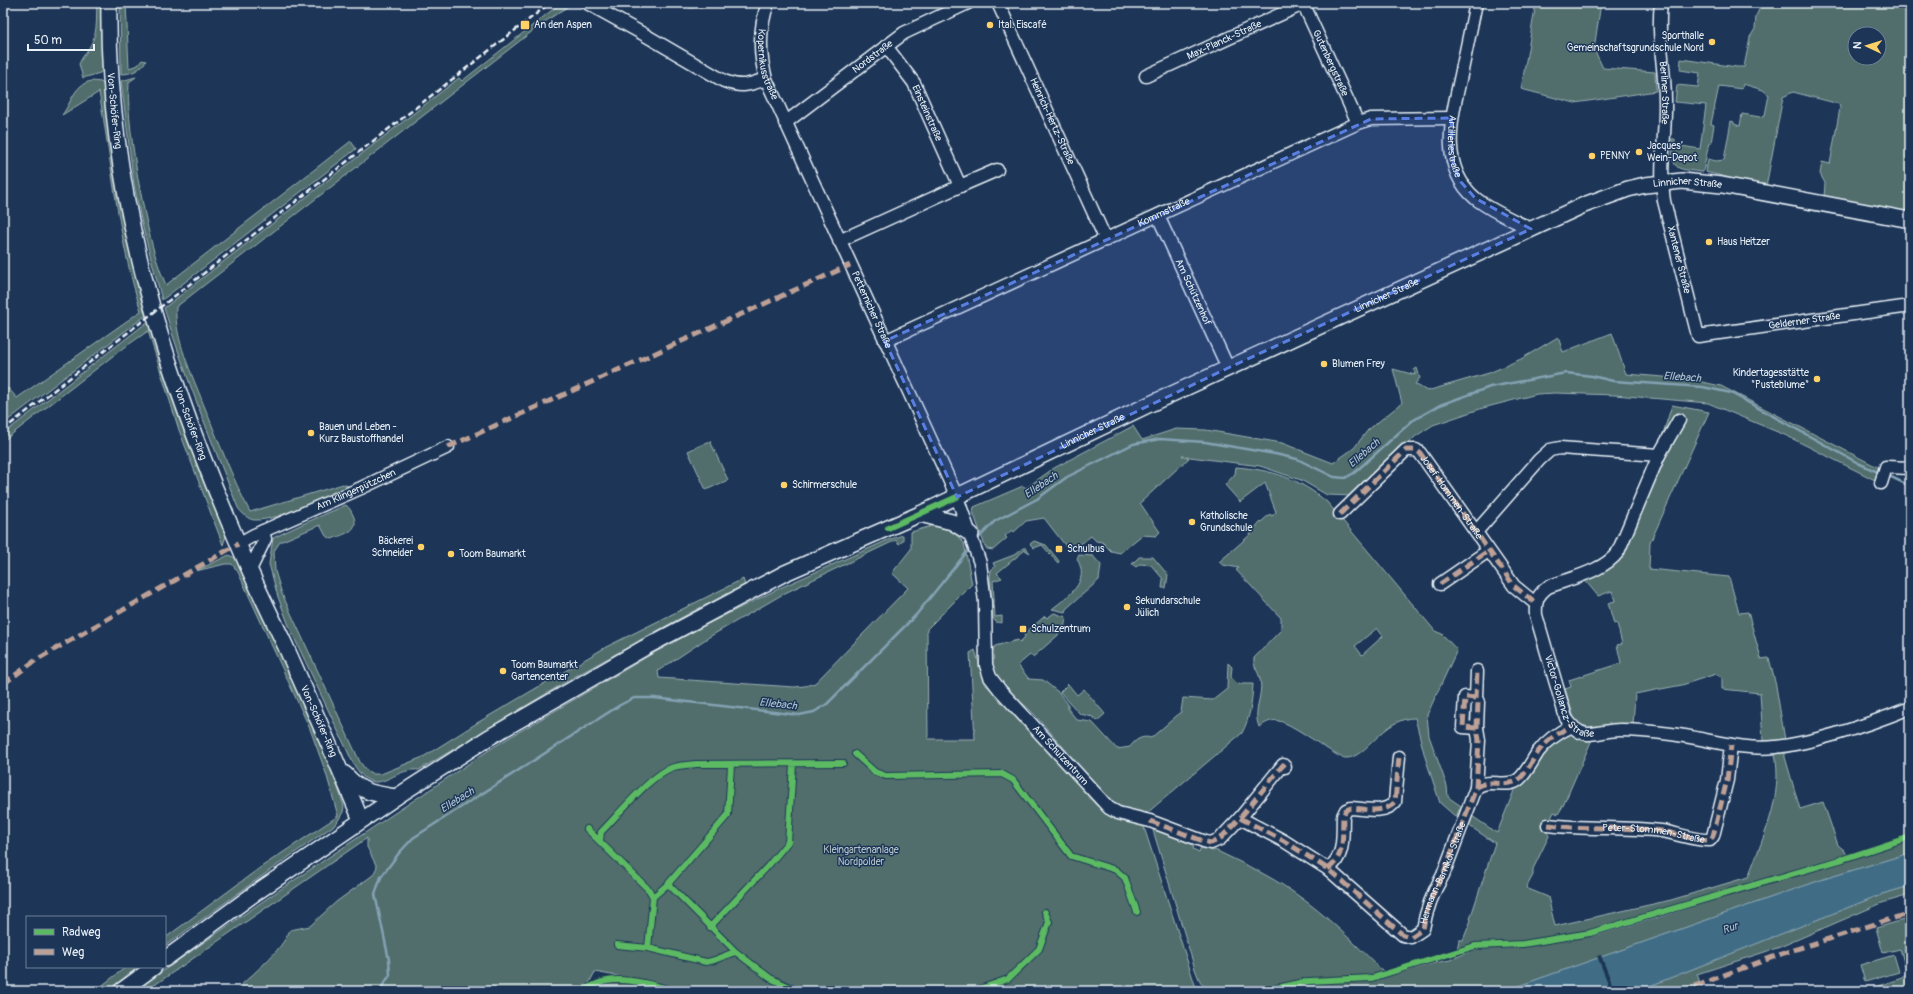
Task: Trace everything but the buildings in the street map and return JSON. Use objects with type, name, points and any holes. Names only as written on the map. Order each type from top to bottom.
[{"type":"main road","name":"Von-Schöfer-Ring","points":[[108,3],[108,43],[116,138],[125,197],[138,255],[163,345],[195,435],[238,544],[340,769],[361,820]]},
{"type":"main road","name":"Linnicher Straße","points":[[166,958],[254,894],[361,820],[488,738],[644,648],[785,573],[920,514],[1228,368],[1591,202],[1628,189],[1682,181],[1709,183],[1910,220]]},
{"type":"main road","points":[[920,514],[948,520],[972,536]]},
{"type":"main road","points":[[340,769],[357,787],[371,792],[396,797]]},
{"type":"main road","points":[[121,991],[153,968]]},
{"type":"street","points":[[587,3],[724,81],[738,86],[746,86],[766,79]]},
{"type":"street","name":"Kopernikusstraße","points":[[768,3],[761,38],[761,60],[766,79],[785,123]]},
{"type":"street","name":"Nordstraße","points":[[785,123],[904,33],[968,3]]},
{"type":"street","name":"Heinrich-Hertz-Straße","points":[[998,3],[1106,240]]},
{"type":"street","name":"Max-Planck-Straße","points":[[1146,76],[1303,3]]},
{"type":"street","name":"Gutenbergstraße","points":[[1303,3],[1358,123]]},
{"type":"street","name":"Artilleriestraße","points":[[1476,3],[1451,118],[1450,141],[1453,162],[1462,182],[1475,198],[1532,229]]},
{"type":"street","name":"Berliner Straße","points":[[1661,3],[1659,36],[1663,64],[1665,101],[1661,183]]},
{"type":"street","name":"Einsteinstraße","points":[[886,46],[914,83],[960,186]]},
{"type":"street","name":"Kommstraße","points":[[885,342],[1358,123],[1371,119],[1451,118]]},
{"type":"street","name":"Petternicher Straße","points":[[785,123],[957,496]]},
{"type":"street","points":[[839,241],[997,170]]},
{"type":"street","name":"Xantener Straße","points":[[1661,183],[1664,201],[1698,336]]},
{"type":"street","name":"Am Schützenhof","points":[[1158,216],[1228,368]]},
{"type":"street","name":"Gelderner Straße","points":[[1698,336],[1910,306]]},
{"type":"street","points":[[1536,603],[1540,593],[1548,587],[1592,570],[1614,558],[1618,552],[1660,455],[1679,420]]},
{"type":"street","name":"Am Klingerpützchen","points":[[238,544],[448,447]]},
{"type":"street","points":[[1476,532],[1539,460],[1550,450],[1560,448],[1660,455]]},
{"type":"street","name":"Josef-Hommen-Straße","points":[[1340,514],[1406,450],[1416,450],[1420,453],[1514,586],[1536,603]]},
{"type":"street","points":[[1883,477],[1886,467],[1910,468]]},
{"type":"street","name":"Am Schulzentrum","points":[[957,496],[978,553],[985,595],[986,665],[990,677],[1000,690],[1109,808],[1118,813],[1150,821],[1211,843],[1220,839],[1240,818],[1283,765],[1286,767]]},
{"type":"street","points":[[250,570],[265,539],[264,531]]},
{"type":"street","points":[[1440,584],[1488,551]]},
{"type":"street","name":"Victor-Gollancz-Straße","points":[[1536,603],[1536,615],[1566,718],[1579,732],[1587,734],[1622,730],[1698,737],[1731,745],[1758,748],[1776,747],[1807,741],[1881,720],[1910,708]]},
{"type":"street","points":[[1476,788],[1480,740],[1476,728],[1478,671]]},
{"type":"street","points":[[1476,788],[1486,782],[1506,783],[1518,780],[1550,739],[1572,726]]},
{"type":"street","name":"Peter-Stommen-Straße","points":[[1548,825],[1573,828],[1660,831],[1678,833],[1704,841],[1710,840],[1713,836],[1724,795],[1731,745]]},
{"type":"street","points":[[1328,869],[1336,862],[1340,855],[1343,816],[1346,810],[1351,808],[1384,810],[1391,808],[1395,802],[1399,757]]},
{"type":"street","name":"Hermann-Barnikol-Straße","points":[[1240,818],[1284,841],[1328,869],[1403,935],[1411,937],[1418,934],[1423,929],[1424,918],[1436,886],[1443,876],[1476,788]]},
{"type":"highlighted area","points":[[1451,118],[1453,162],[1461,182],[1475,198],[1531,229],[1228,368],[957,497],[885,341],[1371,119]]},
{"type":"green space","points":[[97,3],[102,3],[103,70],[100,73],[83,78],[79,64],[91,45],[94,37],[96,28]]},
{"type":"green space","points":[[120,3],[126,3],[129,68],[138,65],[142,60],[146,61],[135,71],[121,74]]},
{"type":"green space","points":[[561,3],[568,3],[570,5],[543,23],[176,307],[178,331],[185,356],[225,458],[250,512],[343,484],[353,488],[276,517],[255,520],[248,518],[238,508],[190,384],[164,308],[459,78],[462,81]]},
{"type":"green space","points":[[688,3],[760,3],[759,7],[734,4],[690,8]]},
{"type":"green space","points":[[1536,3],[1601,3],[1594,49],[1603,68],[1655,72],[1656,91],[1575,103],[1521,89]]},
{"type":"green space","points":[[1762,3],[1910,3],[1910,214],[1824,198],[1825,183],[1820,174],[1822,162],[1830,164],[1840,108],[1839,104],[1793,92],[1783,97],[1766,187],[1706,172],[1708,159],[1716,161],[1724,160],[1731,121],[1740,126],[1742,114],[1760,117],[1765,115],[1769,95],[1763,90],[1743,84],[1742,89],[1719,86],[1711,124],[1714,125],[1711,143],[1709,143],[1703,172],[1686,170],[1676,166],[1673,157],[1672,139],[1675,139],[1675,145],[1700,149],[1706,105],[1675,102],[1677,85],[1698,87],[1700,73],[1680,70],[1681,59],[1744,67],[1750,37],[1755,29],[1756,16]]},
{"type":"green space","points":[[136,77],[129,82],[132,143],[149,232],[156,259],[166,285],[351,141],[356,149],[162,300],[142,224],[134,185],[121,81]]},
{"type":"green space","points":[[92,81],[101,82],[105,86],[149,313],[3,424],[3,392],[8,388],[17,398],[141,311],[133,284],[121,229],[99,92],[62,115],[77,90],[86,83]]},
{"type":"green space","points":[[150,320],[197,465],[227,533],[223,545],[179,430],[148,331],[118,352],[3,441],[3,434]]},
{"type":"green space","points":[[1612,333],[1626,374],[1688,379],[1721,386],[1885,471],[1881,483],[1787,436],[1708,403],[1615,395],[1555,393],[1537,394],[1483,408],[1433,425],[1416,436],[1354,496],[1327,495],[1301,480],[1260,466],[1182,456],[1189,458],[1140,503],[1160,532],[1156,536],[1142,535],[1120,553],[1111,551],[1102,542],[1096,541],[1091,536],[1077,547],[1068,549],[1044,518],[1026,521],[1014,532],[1012,530],[1005,536],[1007,538],[993,550],[987,549],[973,512],[974,507],[1023,486],[1026,488],[1054,468],[1133,426],[1142,440],[1176,429],[1206,430],[1282,443],[1333,463],[1354,448],[1368,430],[1402,403],[1393,369],[1415,375],[1414,370],[1417,368],[1420,378],[1415,384],[1427,391],[1489,373],[1521,359],[1558,337],[1563,352]]},
{"type":"green space","points":[[1672,405],[1709,412],[1650,543],[1649,569],[1729,577],[1739,613],[1748,612],[1761,659],[1769,658],[1776,686],[1785,740],[1785,757],[1800,809],[1823,802],[1838,845],[1848,856],[1653,914],[1588,931],[1523,942],[1492,942],[1457,950],[1459,940],[1463,940],[1471,920],[1470,919],[1495,843],[1468,825],[1472,816],[1497,833],[1515,788],[1523,785],[1534,772],[1547,750],[1553,744],[1559,739],[1567,736],[1575,721],[1565,689],[1571,687],[1569,680],[1621,663],[1617,645],[1622,644],[1617,623],[1614,624],[1608,603],[1615,601],[1612,591],[1598,596],[1583,578],[1608,566],[1660,443]],"holes":[[[1716,674],[1722,677],[1722,689],[1760,693],[1763,741],[1772,741],[1776,759],[1777,777],[1772,810],[1748,877],[1671,900],[1555,926],[1548,897],[1526,888],[1533,875],[1533,869],[1549,836],[1546,828],[1554,812],[1558,814],[1563,806],[1597,728],[1633,725],[1635,694],[1682,685]]]},
{"type":"green space","points":[[710,441],[728,480],[706,490],[688,451]]},
{"type":"green space","points":[[1236,467],[1262,470],[1273,473],[1295,481],[1327,502],[1435,631],[1442,634],[1457,650],[1427,715],[1429,736],[1447,786],[1448,797],[1461,806],[1456,817],[1440,803],[1425,757],[1415,718],[1404,719],[1394,724],[1385,730],[1361,752],[1353,757],[1346,758],[1337,755],[1297,729],[1284,723],[1271,721],[1259,727],[1257,721],[1257,709],[1261,685],[1254,664],[1254,658],[1281,630],[1281,618],[1236,570],[1239,568],[1223,565],[1219,562],[1251,534],[1251,531],[1270,514],[1272,516],[1276,512],[1265,483],[1240,502],[1225,485],[1235,474]],"holes":[[[1377,628],[1383,636],[1362,655],[1355,646]]]},
{"type":"green space","points":[[346,505],[355,520],[355,525],[350,531],[332,539],[326,536],[320,525],[280,542],[274,551],[275,571],[282,594],[360,762],[366,770],[373,774],[381,774],[423,757],[477,723],[606,647],[743,579],[745,585],[688,614],[574,677],[419,770],[409,770],[377,782],[369,781],[361,775],[353,763],[291,631],[278,597],[269,564],[273,538]]},
{"type":"green space","name":"Kleingartenanlage Nordpolder","points":[[935,525],[951,529],[964,543],[972,584],[927,629],[928,739],[975,739],[970,653],[975,650],[985,684],[1097,806],[1142,821],[1197,991],[680,991],[644,981],[595,972],[589,983],[593,989],[609,983],[625,983],[668,991],[235,991],[266,962],[286,938],[290,930],[310,926],[336,902],[373,875],[377,867],[367,847],[367,838],[146,991],[134,991],[269,897],[495,746],[650,655],[703,626],[782,587],[888,540],[903,535],[903,541],[899,544],[896,540],[785,593],[709,637],[658,671],[659,678],[794,687],[815,683],[908,588],[892,573],[911,549],[911,532]]},
{"type":"green space","points":[[1034,541],[1046,545],[1059,561],[1058,563],[1042,545],[1034,548],[1030,544]]},
{"type":"green space","points":[[1023,548],[1026,548],[1030,553],[1025,550],[997,573],[1002,578],[993,581],[995,617],[1002,616],[1002,623],[996,622],[993,618],[990,577],[991,570],[995,567],[993,563],[1014,555]]},
{"type":"green space","points":[[229,555],[237,559],[299,689],[332,769],[344,806],[343,812],[336,824],[166,945],[166,937],[261,867],[338,816],[326,773],[310,729],[238,572],[232,564],[225,564],[196,571]]},
{"type":"green space","points":[[1079,555],[1093,556],[1101,565],[1099,580],[1066,609],[1065,612],[1052,609],[1071,594],[1079,582],[1081,567],[1077,559]]},
{"type":"green space","points":[[1139,557],[1153,557],[1168,575],[1166,588],[1162,588],[1163,579],[1151,565],[1140,564],[1136,567],[1132,564]]},
{"type":"green space","points":[[1054,613],[1066,617],[1064,630],[1033,657],[1030,655],[1018,665],[1029,679],[1043,680],[1058,692],[1068,704],[1068,709],[1077,720],[1092,722],[1117,749],[1130,747],[1136,740],[1145,737],[1151,738],[1181,712],[1183,698],[1213,700],[1227,689],[1228,663],[1232,667],[1231,677],[1238,684],[1253,684],[1250,710],[1242,733],[1147,813],[1130,811],[1115,805],[1106,798],[1034,714],[1004,688],[993,670],[991,658],[995,646],[1018,640],[1020,642],[1025,637],[1024,634],[1045,616],[1047,618]]},
{"type":"green space","points":[[1068,684],[1077,695],[1084,689],[1105,714],[1097,721],[1093,717],[1080,714],[1060,692]]},
{"type":"green space","points":[[1153,830],[1164,832],[1194,845],[1193,849],[1199,852],[1201,847],[1213,851],[1215,850],[1284,886],[1306,901],[1329,920],[1385,973],[1349,978],[1308,979],[1265,989],[1209,991],[1202,984],[1195,969]]},
{"type":"green space","points":[[1910,840],[1910,853],[1824,879],[1504,991],[1282,991],[1310,984],[1372,981],[1434,963],[1450,960],[1475,949],[1507,948],[1596,935]]},
{"type":"green space","points":[[1910,886],[1910,895],[1882,903],[1780,947],[1697,974],[1703,991],[1637,991],[1882,894]]},
{"type":"green space","points":[[1910,918],[1910,991],[1863,991],[1902,978],[1907,972],[1900,949],[1883,953],[1876,928]]},
{"type":"green space","points":[[1894,955],[1899,972],[1865,982],[1860,965]]},
{"type":"green space","points":[[125,968],[137,968],[107,991],[95,991]]},
{"type":"water","name":"Rur","points":[[1910,853],[1910,886],[1882,894],[1637,991],[1504,991],[1824,879]]},
{"type":"pier","points":[[1601,955],[1615,991],[1611,991],[1597,956]]},
{"type":"waterway","name":"Ellebach","points":[[976,541],[995,521],[1037,499],[1067,477],[1133,444],[1160,439],[1205,442],[1297,459],[1334,477],[1345,478],[1354,473],[1412,421],[1440,405],[1490,387],[1566,373],[1592,376],[1613,381],[1703,387],[1731,393],[1858,463],[1880,473]]},
{"type":"waterway","name":"Ellebach","points":[[1887,475],[1910,486]]},
{"type":"waterway","name":"Ellebach","points":[[379,991],[390,975],[389,960],[375,894],[381,877],[399,853],[413,838],[620,705],[634,698],[654,698],[799,715],[814,712],[827,704],[916,615],[970,548]]},
{"type":"railway","points":[[3,430],[550,3]]},
{"type":"marked path","points":[[448,447],[850,265]]},
{"type":"marked path","points":[[1340,514],[1406,450],[1416,450],[1420,453],[1514,586],[1535,603]]},
{"type":"marked path","points":[[3,684],[36,660],[238,544]]},
{"type":"marked path","points":[[1440,584],[1488,551]]},
{"type":"marked path","points":[[1476,788],[1479,740],[1477,728],[1478,702],[1476,698],[1477,671]]},
{"type":"marked path","points":[[1476,698],[1465,697],[1463,727],[1477,728]]},
{"type":"marked path","points":[[1240,818],[1284,841],[1328,869],[1403,935],[1411,937],[1423,929],[1430,901],[1443,875],[1476,788],[1486,783],[1508,784],[1518,780],[1524,774],[1545,744],[1572,726]]},
{"type":"marked path","points":[[1548,825],[1647,830],[1710,840],[1713,836],[1727,780],[1731,745]]},
{"type":"marked path","points":[[1328,869],[1334,864],[1340,852],[1343,838],[1343,816],[1346,810],[1351,808],[1375,810],[1386,808],[1395,802],[1399,757]]},
{"type":"marked path","points":[[1150,821],[1211,843],[1220,839],[1240,818],[1283,765],[1285,767]]},
{"type":"marked path","points":[[1681,991],[1784,953],[1910,913]]},
{"type":"cycle path","points":[[888,528],[957,497]]},
{"type":"cycle path","points":[[855,754],[875,772],[886,776],[1002,774],[1013,780],[1071,856],[1116,870],[1125,878],[1137,912]]},
{"type":"cycle path","points":[[600,841],[601,832],[636,795],[656,777],[674,767],[696,764],[843,763]]},
{"type":"cycle path","points":[[710,927],[768,866],[788,842],[793,764]]},
{"type":"cycle path","points":[[668,884],[728,815],[731,765]]},
{"type":"cycle path","points":[[587,829],[649,890],[653,897],[648,948]]},
{"type":"cycle path","points":[[1263,991],[1309,981],[1372,978],[1475,946],[1523,944],[1590,933],[1843,859],[1910,837]]},
{"type":"cycle path","points":[[653,897],[668,884],[736,952]]},
{"type":"cycle path","points":[[974,991],[1008,979],[1039,949],[1049,922],[1045,912]]},
{"type":"cycle path","points":[[617,945],[648,948],[706,962],[736,952],[770,978],[798,991]]},
{"type":"cycle path","points":[[581,991],[597,984],[615,980],[649,984],[674,991]]},
{"type":"place","name":"An den Aspen","points":[[525,25]]},
{"type":"place","name":"Ital. Eiscafé","points":[[990,25]]},
{"type":"place","name":"Sporthalle Gemeinschaftsgrundschule Nord","points":[[1712,42]]},
{"type":"place","name":"Jacques’ Wein-Depot","points":[[1639,152]]},
{"type":"place","name":"PENNY","points":[[1592,156]]},
{"type":"place","name":"Haus Heitzer","points":[[1709,242]]},
{"type":"place","name":"Blumen Frey","points":[[1324,364]]},
{"type":"place","name":"Kindertagesstätte \"Pusteblume\"","points":[[1817,379]]},
{"type":"place","name":"Bauen und Leben - Kurz Baustoffhandel","points":[[311,433]]},
{"type":"place","name":"Schirmerschule","points":[[784,485]]},
{"type":"place","name":"Katholische Grundschule","points":[[1192,522]]},
{"type":"place","name":"Bäckerei Schneider","points":[[421,547]]},
{"type":"place","name":"Schulbus","points":[[1059,549]]},
{"type":"place","name":"Toom Baumarkt","points":[[451,554]]},
{"type":"place","name":"Sekundarschule Jülich","points":[[1127,607]]},
{"type":"place","name":"Schulzentrum","points":[[1023,629]]},
{"type":"place","name":"Toom Baumarkt Gartencenter","points":[[503,671]]}]
